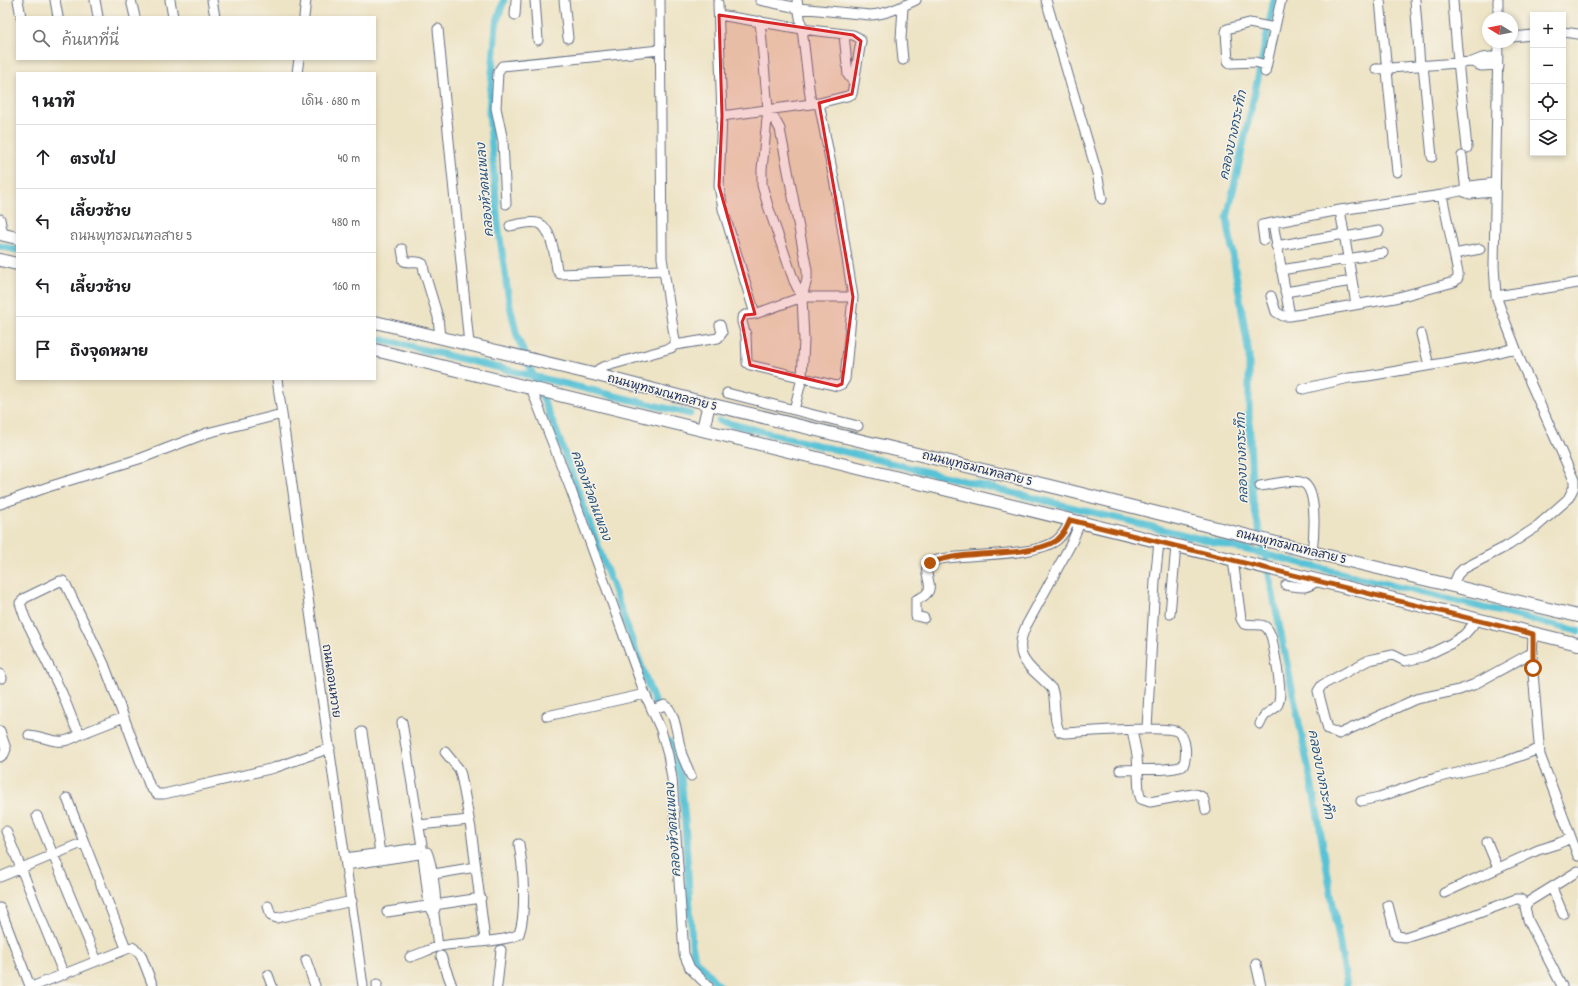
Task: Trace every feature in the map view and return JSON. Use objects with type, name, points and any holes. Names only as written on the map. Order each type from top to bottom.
[{"type":"main road","points":[[2,234],[16,238]]},
{"type":"main road","points":[[0,260],[16,264]]},
{"type":"main road","name":"ถนนพุทธมณฑลสาย 5","points":[[376,322],[536,360],[757,416],[1578,616]]},
{"type":"main road","points":[[376,350],[1578,644]]},
{"type":"main road","points":[[703,429],[709,404]]},
{"type":"street","points":[[18,0],[21,16]]},
{"type":"street","points":[[55,0],[58,16]]},
{"type":"street","points":[[95,0],[98,16]]},
{"type":"street","points":[[131,0],[135,16]]},
{"type":"street","points":[[170,0],[173,16]]},
{"type":"street","points":[[212,0],[215,16]]},
{"type":"street","points":[[304,16],[306,0]]},
{"type":"street","points":[[515,15],[516,0]]},
{"type":"street","points":[[536,0],[538,40]]},
{"type":"street","points":[[564,0],[568,38]]},
{"type":"street","points":[[660,0],[662,258],[675,341],[674,345]]},
{"type":"street","points":[[760,0],[870,15],[881,15],[916,0]]},
{"type":"street","points":[[1046,0],[1097,173],[1102,199]]},
{"type":"street","points":[[1274,28],[1249,23],[1227,29],[1228,61],[1230,63],[1255,62],[1265,67],[1281,0]]},
{"type":"street","points":[[1380,0],[1397,172]]},
{"type":"street","points":[[1415,0],[1432,157]]},
{"type":"street","points":[[1453,0],[1464,152],[1464,190]]},
{"type":"street","points":[[1498,0],[1498,12]]},
{"type":"street","points":[[718,3],[722,116],[719,186],[721,199],[755,314]]},
{"type":"street","points":[[798,4],[815,104],[837,195],[853,297],[845,379],[842,384],[837,386],[801,376],[750,366],[747,363],[746,335],[742,318],[745,314],[755,314],[802,297],[853,297]]},
{"type":"street","points":[[902,6],[903,60]]},
{"type":"street","points":[[719,15],[802,29],[853,35],[861,41],[854,83],[850,95],[815,104],[722,116]]},
{"type":"street","points":[[760,22],[768,109],[762,169],[762,185],[791,273],[802,297]]},
{"type":"street","points":[[438,29],[469,344]]},
{"type":"street","points":[[1566,32],[1578,34]]},
{"type":"street","points":[[844,34],[848,75],[854,83]]},
{"type":"street","points":[[1518,36],[1530,35]]},
{"type":"street","points":[[1453,585],[1458,574],[1463,569],[1509,545],[1535,528],[1568,499],[1574,487],[1574,480],[1515,348],[1496,296],[1494,266],[1498,48]]},
{"type":"street","points":[[506,204],[503,141],[496,112],[498,72],[502,66],[660,50]]},
{"type":"street","points":[[297,72],[299,60]]},
{"type":"street","points":[[1376,69],[1472,62],[1481,66],[1498,61]]},
{"type":"street","points":[[768,109],[780,129],[807,270],[807,279],[802,297],[804,340],[801,376],[792,410]]},
{"type":"street","points":[[1264,240],[1262,225],[1340,210],[1442,195],[1464,190],[1495,188]]},
{"type":"street","points":[[1271,296],[1276,312],[1283,316],[1290,316],[1395,298],[1454,282],[1458,278],[1442,195]]},
{"type":"street","points":[[1340,210],[1356,304]]},
{"type":"street","points":[[0,219],[2,234]]},
{"type":"street","points":[[510,226],[530,223],[542,225],[550,236],[557,270],[560,274],[663,270]]},
{"type":"street","points":[[1273,223],[1290,316]]},
{"type":"street","points":[[1276,246],[1379,231]]},
{"type":"street","points":[[402,249],[404,261],[415,261],[423,264],[438,318],[440,338]]},
{"type":"street","points":[[1454,254],[1480,249]]},
{"type":"street","points":[[1281,270],[1383,252]]},
{"type":"street","points":[[1285,292],[1352,281]]},
{"type":"street","points":[[1496,296],[1578,282]]},
{"type":"street","points":[[597,375],[599,369],[604,367],[671,348],[674,345],[718,338],[722,333],[720,325]]},
{"type":"street","points":[[1421,334],[1429,365]]},
{"type":"street","points":[[1303,389],[1349,378],[1479,357],[1515,348]]},
{"type":"street","name":"ถนนดอนหวาย","points":[[277,380],[363,986]]},
{"type":"street","points":[[531,388],[571,490],[644,694],[657,708],[672,778],[684,954],[690,968],[705,984]]},
{"type":"street","points":[[727,393],[858,426]]},
{"type":"street","points":[[757,416],[761,402]]},
{"type":"street","points":[[0,504],[142,458],[207,432],[282,414]]},
{"type":"street","points":[[1260,486],[1296,481],[1307,486],[1313,504],[1315,537],[1312,552]]},
{"type":"street","points":[[924,618],[916,616],[915,605],[916,600],[926,595],[929,590],[927,568],[930,563],[940,559],[1039,548],[1056,540],[1075,521]]},
{"type":"street","points":[[1075,521],[1072,542],[1020,637],[1019,645],[1021,654],[1028,665],[1052,689],[1054,694],[1057,724],[1060,732],[1132,730],[1147,728],[1167,729],[1179,732],[1183,740],[1186,760],[1183,766],[1159,770],[1137,768],[1120,770]]},
{"type":"street","points":[[1147,728],[1155,582],[1159,542]]},
{"type":"street","points":[[1170,614],[1176,546]]},
{"type":"street","points":[[1233,560],[1244,624],[1262,624],[1266,626],[1272,639],[1280,695],[1276,707],[1262,717],[1260,724]]},
{"type":"street","points":[[81,734],[75,726],[20,603],[25,598],[60,581],[63,581],[66,585],[74,600],[104,664],[150,787],[157,794],[164,794],[219,782],[274,768],[330,748]]},
{"type":"street","points":[[1286,585],[1303,588],[1317,581]]},
{"type":"street","points":[[1476,619],[1464,635],[1450,644],[1423,657],[1405,661],[1393,655],[1369,660],[1322,685],[1318,691],[1328,729],[1339,734],[1416,699],[1459,690],[1491,676],[1533,652]]},
{"type":"street","points":[[1533,634],[1539,749],[1543,764],[1578,856]]},
{"type":"street","points":[[548,716],[644,694]]},
{"type":"street","points":[[657,708],[665,705],[669,708],[676,727],[682,756],[691,776]]},
{"type":"street","points":[[29,735],[40,736],[56,742],[64,742],[124,717]]},
{"type":"street","points":[[402,722],[422,851],[429,874],[432,905],[440,951],[452,986]]},
{"type":"street","points":[[1132,730],[1137,755],[1139,793],[1141,799],[1145,802],[1150,802],[1193,794],[1200,795],[1203,798],[1206,810]]},
{"type":"street","points":[[0,731],[6,749],[4,754],[0,757]]},
{"type":"street","points":[[362,732],[381,857]]},
{"type":"street","points":[[1362,801],[1379,797],[1436,778],[1504,762],[1539,749]]},
{"type":"street","points":[[445,752],[459,769],[461,775],[481,898],[485,940]]},
{"type":"street","points":[[67,798],[126,948]]},
{"type":"street","points":[[37,816],[97,962]]},
{"type":"street","points":[[419,825],[469,820]]},
{"type":"street","points":[[6,831],[22,868],[60,980]]},
{"type":"street","points":[[1444,893],[1538,850],[1571,838]]},
{"type":"street","points":[[0,877],[84,842]]},
{"type":"street","points":[[1487,842],[1498,868]]},
{"type":"street","points":[[410,957],[485,940],[516,936],[519,934],[521,929],[523,891],[519,844]]},
{"type":"street","points":[[346,862],[422,851]]},
{"type":"street","points":[[429,874],[476,867]]},
{"type":"street","points":[[1562,986],[1528,920],[1525,912],[1526,904],[1578,871]]},
{"type":"street","points":[[1552,888],[1563,914]]},
{"type":"street","points":[[387,912],[481,898]]},
{"type":"street","points":[[1388,905],[1396,936],[1405,937],[1471,916],[1516,899],[1520,899],[1526,904]]},
{"type":"street","points":[[268,906],[272,916],[277,918],[352,901]]},
{"type":"street","points":[[0,908],[30,986]]},
{"type":"street","points":[[34,986],[60,980],[126,948],[132,947],[135,948],[141,955],[153,986]]},
{"type":"street","points":[[497,986],[501,950]]},
{"type":"street","points":[[306,960],[315,986]]},
{"type":"street","points":[[1256,964],[1260,986]]},
{"type":"street","points":[[268,975],[272,986]]},
{"type":"highlighted area","points":[[719,15],[853,35],[861,41],[852,94],[819,103],[853,297],[842,384],[837,386],[750,365],[742,322],[745,315],[755,314],[719,186],[722,116]]},
{"type":"waterway","name":"คลองหัวคนเพลง","points":[[504,0],[496,25],[489,111],[498,224],[509,301],[517,336],[556,430],[658,712]]},
{"type":"waterway","name":"คลองบางกระทึก","points":[[1274,0],[1227,218],[1249,355],[1249,415],[1253,502],[1317,811],[1347,986]]},
{"type":"waterway","points":[[0,246],[16,250]]},
{"type":"waterway","name":"คลองหัวคนเพลง","points":[[376,338],[690,414]]},
{"type":"waterway","points":[[719,421],[1578,631]]},
{"type":"waterway","name":"คลองหัวคนเพลง","points":[[669,742],[681,777],[692,944],[695,959],[719,986]]},
{"type":"route","points":[[930,563],[940,559],[1039,548],[1056,540],[1066,530],[1070,520],[1533,634],[1533,668]]}]
